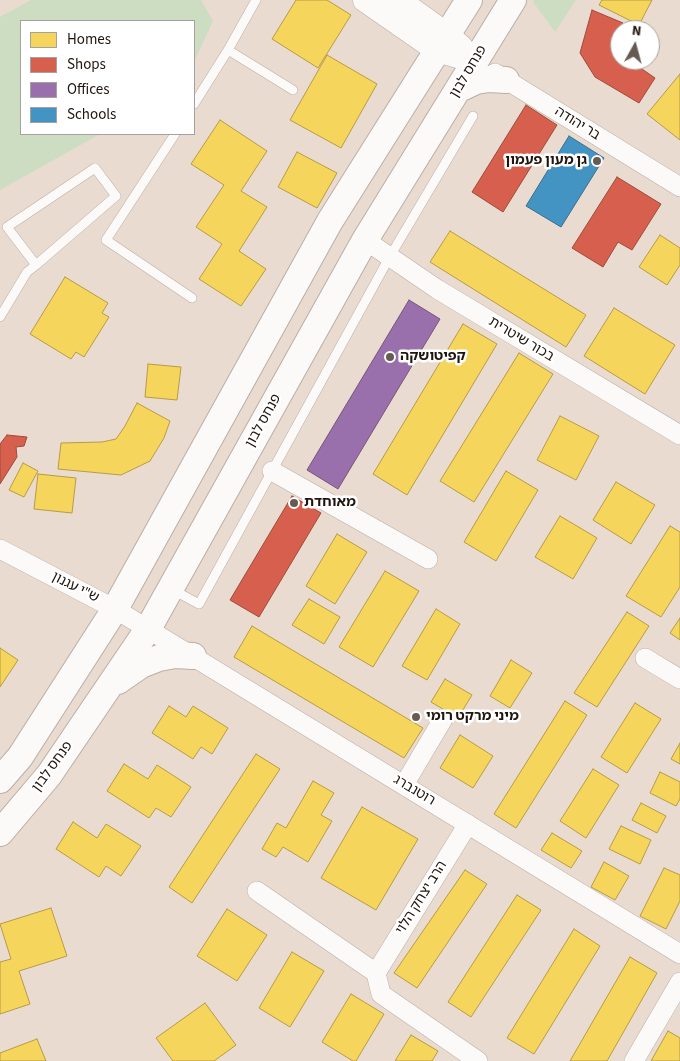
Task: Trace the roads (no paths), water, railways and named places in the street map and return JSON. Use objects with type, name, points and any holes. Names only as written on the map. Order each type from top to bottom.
[{"type":"main road","points":[[0,780],[20,757],[115,609],[330,221],[469,0]]},
{"type":"main road","name":"פנחס לבון","points":[[0,832],[50,775],[148,629],[365,240],[513,0]]},
{"type":"main road","points":[[459,89],[476,81],[489,79],[506,80]]},
{"type":"main road","points":[[98,702],[123,677],[141,665],[159,658],[176,655],[193,656]]},
{"type":"street","points":[[365,0],[475,60]]},
{"type":"street","points":[[398,0],[442,42]]},
{"type":"street","name":"בר יהודה","points":[[475,60],[680,188]]},
{"type":"street","name":"בכור שיטרית","points":[[365,240],[437,289],[680,435]]},
{"type":"street","points":[[272,471],[428,559]]},
{"type":"street","name":"ש\"י עגנון","points":[[0,549],[115,609],[148,629]]},
{"type":"street","name":"רוטנברג","points":[[148,629],[680,954]]},
{"type":"street","points":[[645,658],[680,679]]},
{"type":"street","points":[[404,785],[443,719]]},
{"type":"street","name":"הרב יצחק הלוי","points":[[376,973],[468,824]]},
{"type":"street","points":[[257,891],[376,973],[380,994],[478,1061]]},
{"type":"street","points":[[634,1061],[680,982]]},
{"type":"lane","points":[[195,102],[228,50],[256,0]]},
{"type":"lane","points":[[228,50],[293,90]]},
{"type":"lane","points":[[171,588],[200,604],[389,258],[473,116]]},
{"type":"lane","points":[[174,135],[106,240],[192,298]]},
{"type":"lane","points":[[0,317],[27,272],[36,265],[116,196],[95,168],[8,227],[36,265]]},
{"type":"place","name":"גן מעון פעמון","points":[[597,161]]},
{"type":"place","name":"קפיטושקה","points":[[390,357]]},
{"type":"place","name":"מאוחדת","points":[[294,503]]},
{"type":"place","name":"מיני מרקט רומי","points":[[416,717]]}]
